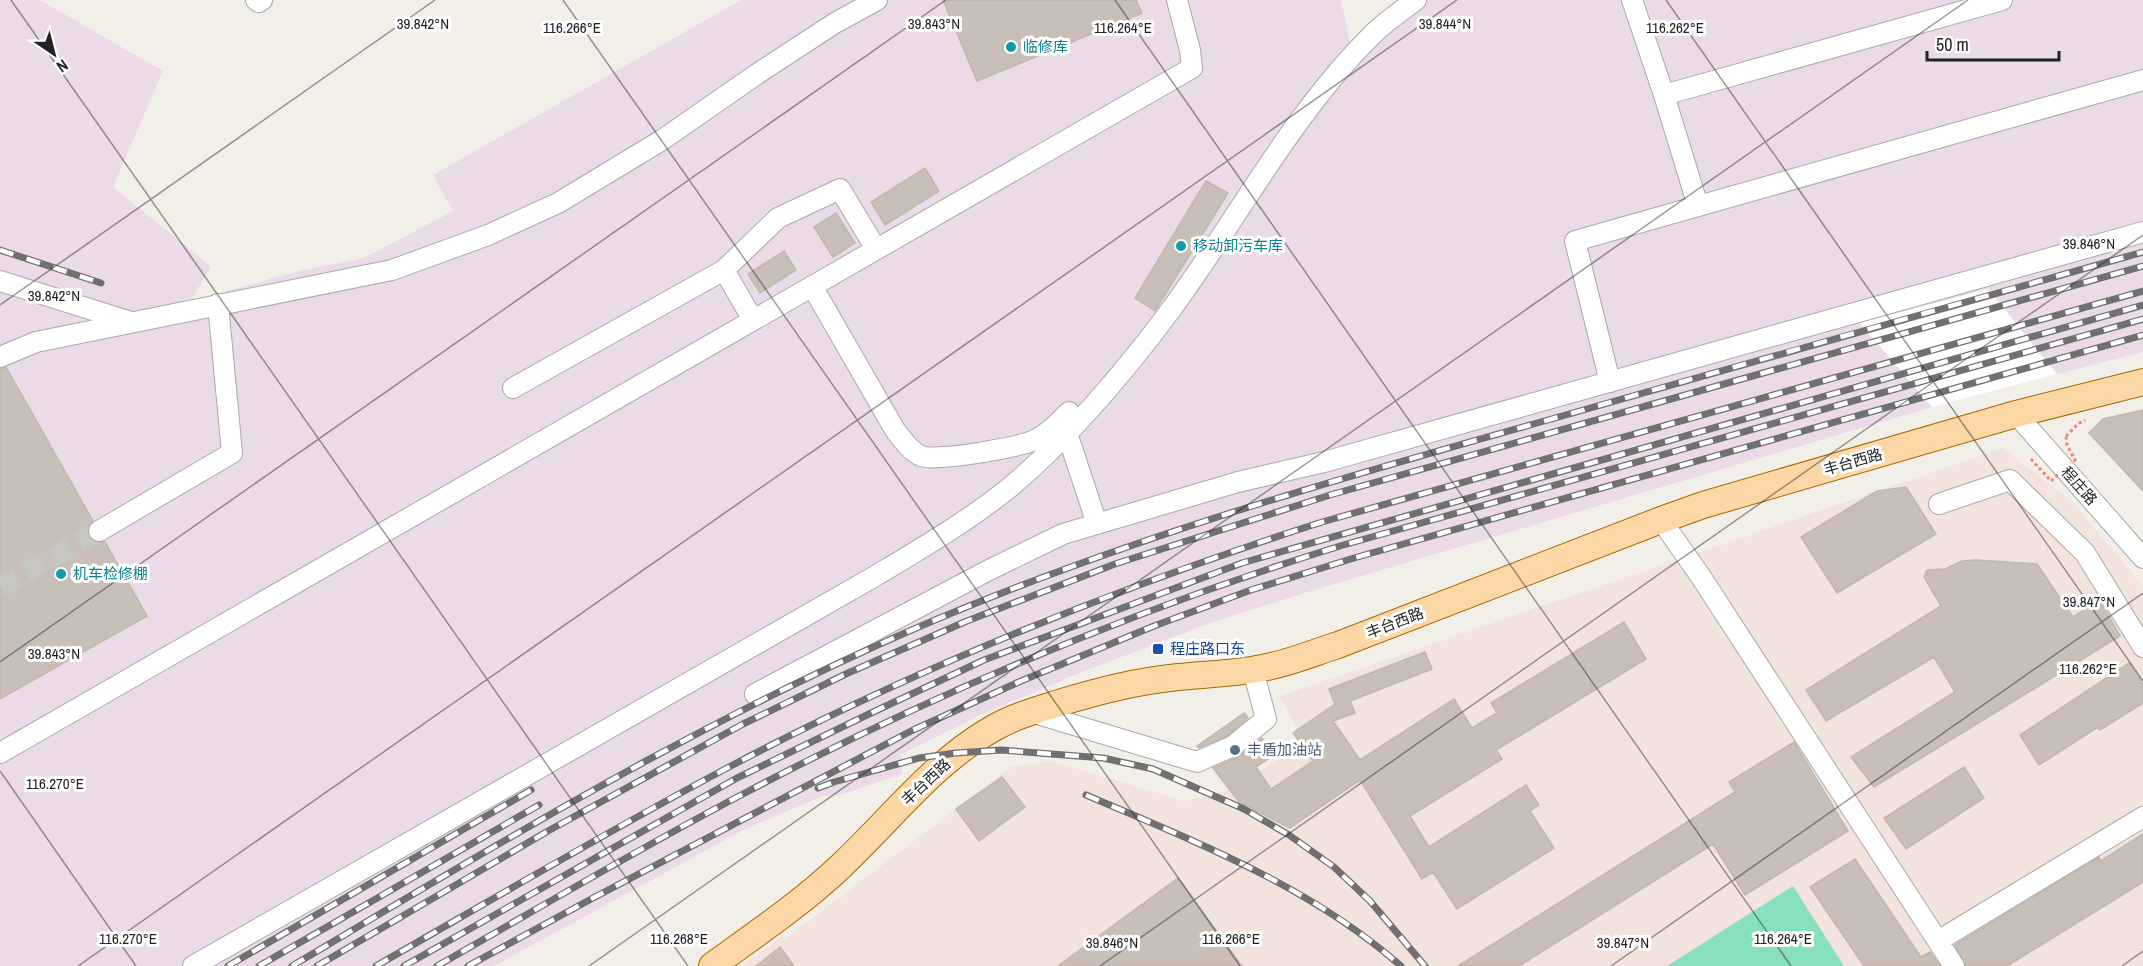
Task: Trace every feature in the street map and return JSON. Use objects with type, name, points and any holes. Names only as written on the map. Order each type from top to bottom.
[{"type":"main road","name":"丰台西路","points":[[712,966],[796,904],[840,867],[956,753],[992,728],[1031,711],[1131,684],[1253,670],[1294,660],[1703,505],[2016,414],[2143,382]]},
{"type":"street","points":[[256,0],[260,2],[262,0]]},
{"type":"street","points":[[0,357],[36,342],[392,270],[488,235],[548,208],[662,140],[825,29],[877,0]]},
{"type":"street","points":[[0,753],[1192,68],[1190,50],[1177,0]]},
{"type":"street","points":[[193,966],[837,598],[942,535],[1008,489],[1067,433],[1135,356],[1171,309],[1329,81],[1371,35],[1416,0]]},
{"type":"street","points":[[1632,0],[1698,206]]},
{"type":"street","points":[[1664,95],[2002,0]]},
{"type":"street","points":[[1610,382],[1575,241],[2143,80]]},
{"type":"street","points":[[513,388],[724,270],[778,218],[840,189],[876,249]]},
{"type":"street","points":[[754,694],[987,571],[1063,534],[1238,482],[1324,462],[2143,232]]},
{"type":"street","points":[[724,270],[753,320]]},
{"type":"street","points":[[0,281],[130,322]]},
{"type":"street","points":[[812,286],[895,430],[921,456],[940,457],[963,454],[1004,448],[1036,440],[1054,427],[1100,379],[1127,358],[1135,356]]},
{"type":"street","points":[[99,531],[232,453],[218,304]]},
{"type":"street","name":"程庄路","points":[[2016,414],[2143,558]]},
{"type":"street","points":[[1067,433],[1097,524]]},
{"type":"street","points":[[1939,504],[2010,480],[2085,554],[2143,647]]},
{"type":"street","points":[[1661,519],[1954,966]]},
{"type":"street","points":[[1031,711],[1197,762],[1233,746],[1266,719],[1253,670]]},
{"type":"street","points":[[1938,941],[2143,817]]},
{"type":"path","points":[[2031,459],[2050,481],[2075,460],[2067,445],[2066,436]]},
{"type":"shaded area","points":[[0,0],[40,0],[163,71],[113,187],[209,265],[210,269],[190,301],[303,270],[364,258],[453,211],[433,175],[741,0],[1341,0],[1350,43],[1405,0],[2143,0],[2143,352],[2057,374],[1988,289],[1860,324],[1932,407],[1311,591],[1213,622],[1077,674],[978,716],[902,754],[902,774],[840,795],[823,796],[745,829],[494,966],[0,966]]},
{"type":"shaded area","points":[[2003,448],[2072,502],[2143,586],[2143,966],[742,966],[782,936],[785,939],[1011,767],[1051,761],[1185,801],[1230,790],[1304,743],[1280,696]]},
{"type":"green space","points":[[1793,886],[1844,966],[1667,966]]},
{"type":"pier","points":[[1988,289],[2057,374],[1932,407],[1860,323]]},
{"type":"building","name":"临修库","points":[[943,0],[1136,0],[1142,13],[977,81]]},
{"type":"building","points":[[925,168],[939,191],[885,225],[871,202]]},
{"type":"building","name":"移动卸污车库","points":[[1206,181],[1228,193],[1155,311],[1135,298]]},
{"type":"building","points":[[836,213],[855,243],[833,257],[814,227]]},
{"type":"building","points":[[784,251],[796,270],[760,293],[748,274]]},
{"type":"building","name":"机车检修棚","points":[[6,367],[93,521],[88,526],[88,537],[94,542],[105,542],[147,616],[0,699],[0,369]]},
{"type":"building","points":[[2143,410],[2143,491],[2089,433],[2103,419]]},
{"type":"building","points":[[1906,487],[1936,534],[1837,593],[1801,537],[1877,491]]},
{"type":"building","points":[[1962,561],[2037,564],[2073,617],[2100,600],[2120,636],[1874,787],[1851,757],[1955,692],[1934,657],[1826,721],[1806,690],[1941,606],[1924,577],[1927,570],[1945,569]]},
{"type":"building","points":[[1624,622],[1646,659],[1496,750],[1502,759],[1410,816],[1429,847],[1526,785],[1539,805],[1530,811],[1554,848],[1457,909],[1433,872],[1422,879],[1360,780],[1290,828],[1239,802],[1213,768],[1238,757],[1262,738],[1274,755],[1256,767],[1271,789],[1313,761],[1293,733],[1335,704],[1329,689],[1425,652],[1432,669],[1350,701],[1355,713],[1333,721],[1360,760],[1454,699],[1472,728],[1497,713],[1491,703]]},
{"type":"building","points":[[2129,663],[2143,684],[2143,703],[2100,730],[2098,727],[2039,765],[2020,735]]},
{"type":"building","points":[[1244,713],[1248,718],[1227,736],[1199,748],[1197,746]]},
{"type":"building","points":[[1794,742],[1848,831],[1745,895],[1713,844],[1519,966],[1458,966],[1735,792],[1729,782]]},
{"type":"building","points":[[1964,767],[1984,798],[1906,849],[1884,818]]},
{"type":"building","points":[[1002,777],[1025,807],[979,841],[956,809]]},
{"type":"building","points":[[2143,834],[2143,882],[2007,966],[1966,966],[1955,945],[2099,857],[2101,861]]},
{"type":"building","points":[[1855,859],[1921,957],[1930,952],[1940,966],[1864,966],[1810,887]]},
{"type":"building","points":[[1178,878],[1242,966],[1058,966]]},
{"type":"building","points":[[780,947],[794,966],[756,966]]},
{"type":"tunnel","points":[[0,587],[99,531]]},
{"type":"railway","points":[[0,250],[101,283]]},
{"type":"railway","points":[[292,966],[538,821],[705,729],[876,646],[1036,580],[1183,528],[1331,482],[2143,252]]},
{"type":"railway","points":[[317,966],[548,831],[743,724],[848,673],[967,621],[1115,564],[1330,495],[2143,266]]},
{"type":"railway","points":[[376,966],[640,815],[800,730],[946,663],[1095,602],[1322,522],[2143,291]]},
{"type":"railway","points":[[404,966],[737,778],[984,660],[1242,563],[2143,305]]},
{"type":"railway","points":[[437,966],[590,878],[815,757],[962,688],[1111,626],[1340,546],[2143,319]]},
{"type":"railway","points":[[468,966],[913,730],[1021,681],[1154,626],[1251,590],[1354,558],[2143,335]]},
{"type":"railway","points":[[818,788],[919,758],[1001,750],[1103,758],[1153,769],[1244,809],[1289,835],[1334,867],[1370,901],[1425,966]]},
{"type":"railway","points":[[228,966],[531,790]]},
{"type":"railway","points":[[1086,795],[1169,830],[1290,889],[1329,912],[1401,966]]},
{"type":"railway","points":[[259,966],[539,805]]},
{"type":"place","name":"临修库","points":[[1011,47]]},
{"type":"place","name":"移动卸污车库","points":[[1181,246]]},
{"type":"place","name":"机车检修棚","points":[[61,574]]},
{"type":"place","name":"程庄路口东","points":[[1158,649]]},
{"type":"place","name":"丰盾加油站","points":[[1235,750]]}]
